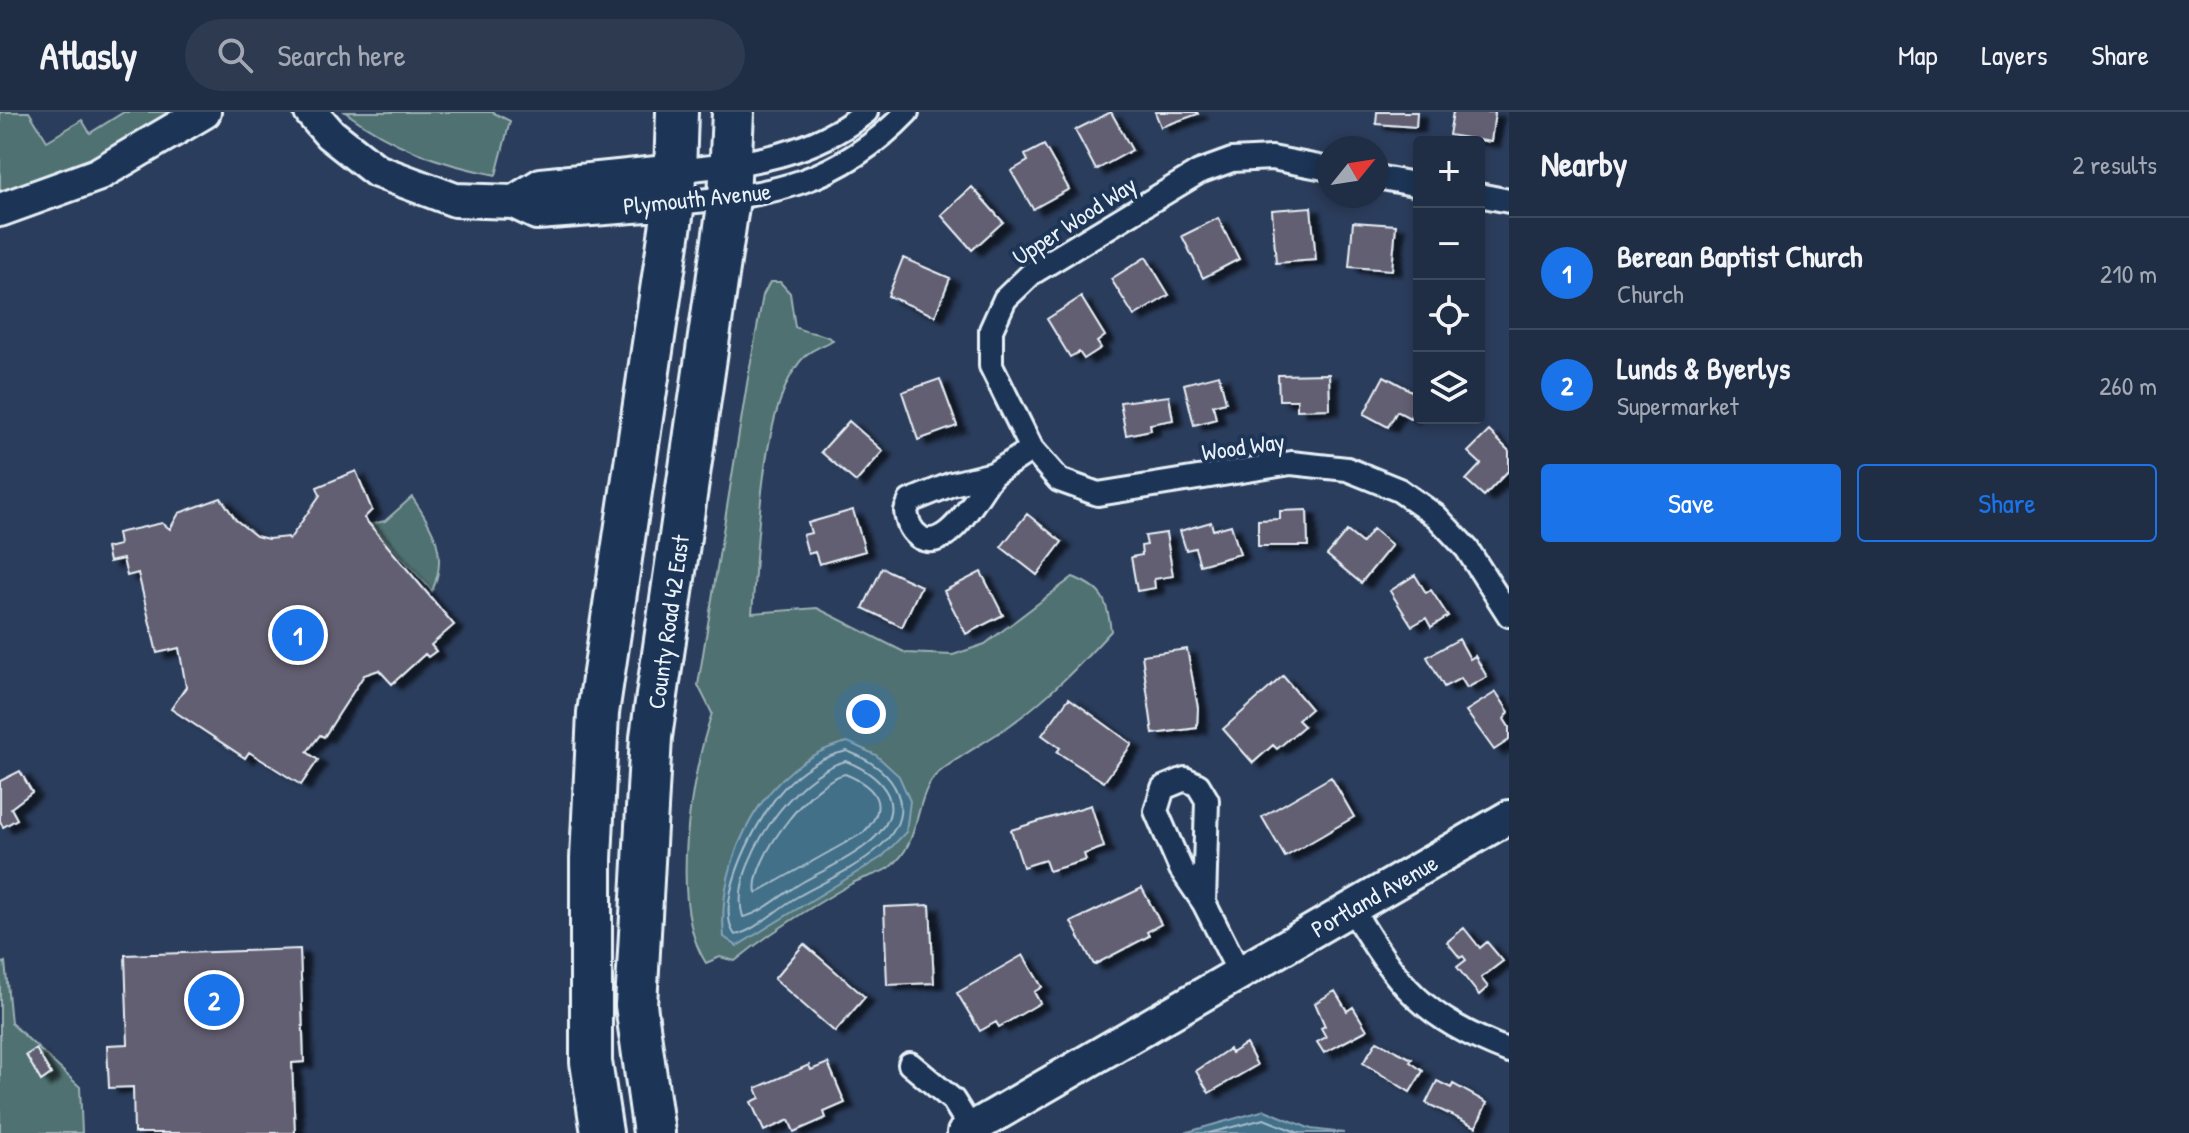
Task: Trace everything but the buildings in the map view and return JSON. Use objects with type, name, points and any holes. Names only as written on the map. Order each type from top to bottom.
[{"type":"highway","points":[[602,1133],[591,1048],[591,859],[598,713],[675,187],[677,112]]},
{"type":"highway","name":"County Road 42 East","points":[[654,1133],[636,1005],[651,737],[730,182],[733,112]]},
{"type":"street","points":[[0,210],[97,175],[204,112]]},
{"type":"street","name":"Plymouth Avenue","points":[[311,112],[330,134],[377,171],[400,182],[455,200],[514,202],[537,213],[675,187],[730,182],[767,161],[804,149],[842,131],[866,112]]},
{"type":"street","name":"Plymouth Avenue","points":[[675,187],[730,182],[764,194],[828,173],[866,151],[907,112]]},
{"type":"street","name":"Upper Wood Way","points":[[1032,449],[991,366],[991,330],[1005,299],[1032,273],[1199,172],[1232,160],[1272,158],[1317,167]]},
{"type":"street","points":[[1389,179],[1413,184]]},
{"type":"street","points":[[1485,196],[1509,201]]},
{"type":"street","points":[[993,474],[1032,449]]},
{"type":"street","name":"Wood Way","points":[[1032,449],[1059,480],[1098,494],[1291,463],[1347,469],[1399,490],[1436,516],[1467,549],[1509,615]]},
{"type":"street","points":[[1204,903],[1207,800],[1198,785],[1185,779],[1163,788],[1156,811],[1181,869],[1204,903],[1240,974]]},
{"type":"street","name":"Portland Avenue","points":[[910,1064],[953,1100],[967,1131],[1509,817]]},
{"type":"street","points":[[1352,909],[1392,974],[1432,1013],[1474,1037],[1509,1051]]},
{"type":"green space","points":[[0,112],[29,112],[47,141],[82,120],[90,133],[124,112],[204,112],[0,210]]},
{"type":"green space","points":[[345,112],[492,112],[510,121],[496,175],[417,152],[380,135]]},
{"type":"green space","points":[[770,282],[780,282],[790,293],[795,327],[833,340],[806,355],[790,376],[779,405],[770,439],[759,515],[752,613],[817,608],[906,653],[953,655],[985,644],[1073,577],[1102,596],[1111,631],[1037,704],[934,777],[927,788],[907,847],[890,867],[821,902],[735,961],[720,957],[706,963],[694,938],[686,875],[691,804],[712,713],[698,685],[748,378],[763,295]]},
{"type":"green space","points":[[412,497],[432,531],[439,553],[437,578],[432,591],[371,524],[385,521]]},
{"type":"green space","points":[[5,962],[11,1023],[80,1087],[82,1133],[0,1133],[0,964]]},
{"type":"water","points":[[848,742],[876,755],[899,776],[910,801],[906,832],[882,857],[737,946],[724,937],[724,907],[738,845],[753,817],[771,791],[793,769],[819,752]]},
{"type":"water","points":[[1265,1110],[1311,1129],[1344,1133],[1184,1133]]},
{"type":"place","name":"Berean Baptist Church","points":[[298,635]]},
{"type":"place","name":"Lunds & Byerlys","points":[[214,1000]]}]
